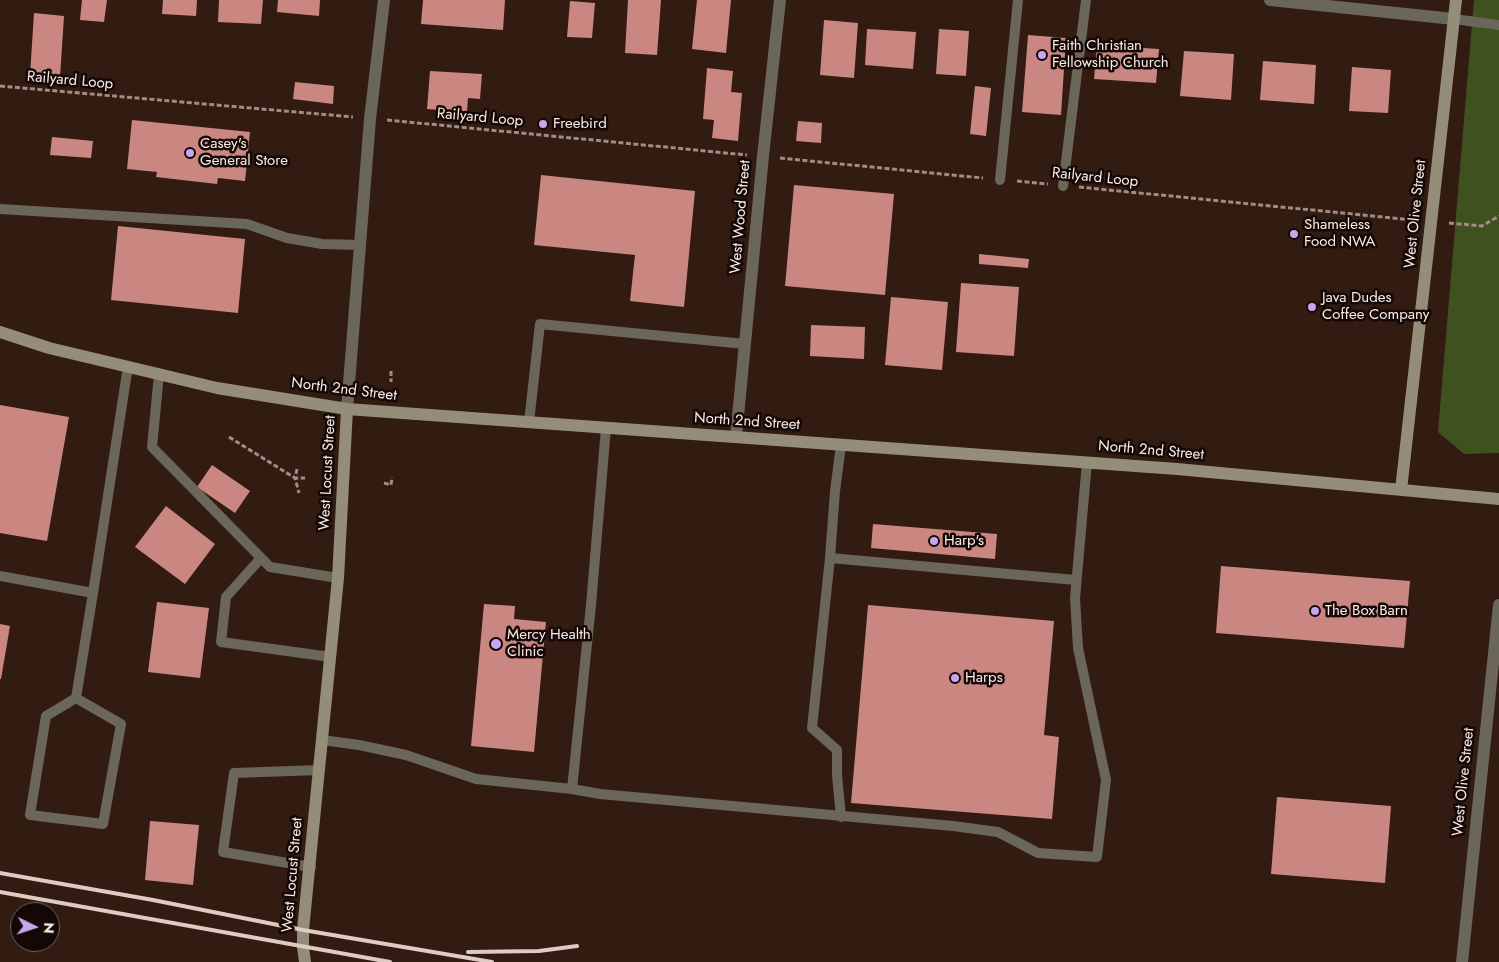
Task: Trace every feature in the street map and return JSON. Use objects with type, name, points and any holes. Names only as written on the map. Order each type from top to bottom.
[{"type":"main road","name":"West Olive Street","points":[[1401,490],[1456,0]]},
{"type":"main road","name":"North 2nd Street","points":[[0,332],[49,348],[217,388],[347,409],[1177,469],[1499,499]]},
{"type":"main road","name":"West Locust Street","points":[[305,962],[303,947],[338,578],[347,409]]},
{"type":"street","name":"West Locust Street","points":[[347,409],[370,119],[384,0]]},
{"type":"street","name":"West Wood Street","points":[[736,437],[780,0]]},
{"type":"street","points":[[1270,0],[1454,18]]},
{"type":"street","name":"West Olive Street","points":[[1462,962],[1499,605]]},
{"type":"lane","points":[[1000,180],[1018,0]]},
{"type":"lane","points":[[1062,186],[1086,0]]},
{"type":"lane","points":[[1454,18],[1499,25]]},
{"type":"lane","points":[[0,209],[247,224],[287,238],[322,244],[360,245]]},
{"type":"lane","points":[[529,422],[540,324],[745,344]]},
{"type":"lane","points":[[76,698],[121,724],[103,824],[30,815],[46,716],[76,698],[128,366]]},
{"type":"lane","points":[[159,374],[152,447],[270,568],[338,578]]},
{"type":"lane","points":[[572,789],[591,605],[606,428]]},
{"type":"lane","points":[[840,817],[837,774],[838,750],[812,728],[841,445]]},
{"type":"lane","points":[[322,740],[406,754],[476,779],[610,795],[953,826],[998,832],[1038,853],[1097,856],[1106,780],[1078,648],[1075,598],[1087,462]]},
{"type":"lane","points":[[261,558],[226,597],[221,642],[331,657]]},
{"type":"lane","points":[[830,558],[1076,580]]},
{"type":"lane","points":[[0,576],[93,593]]},
{"type":"lane","points":[[311,867],[223,852],[234,773],[319,770]]},
{"type":"path","name":"Railyard Loop","points":[[0,86],[348,116]]},
{"type":"path","name":"Railyard Loop","points":[[387,120],[751,155]]},
{"type":"path","name":"Railyard Loop","points":[[782,158],[1406,220]]},
{"type":"path","points":[[1459,224],[1482,226],[1499,216]]},
{"type":"path","points":[[391,371],[391,382]]},
{"type":"path","points":[[229,437],[295,478],[305,478]]},
{"type":"path","points":[[297,469],[295,478],[299,493]]},
{"type":"path","points":[[384,484],[392,485],[392,477]]},
{"type":"green space","points":[[1474,0],[1499,0],[1499,453],[1464,454],[1438,432]]},
{"type":"building","points":[[82,0],[107,0],[104,22],[80,20]]},
{"type":"building","points":[[163,0],[197,0],[196,16],[162,14]]},
{"type":"building","points":[[219,0],[263,0],[261,24],[218,22]]},
{"type":"building","points":[[278,0],[320,0],[319,16],[277,12]]},
{"type":"building","points":[[423,0],[505,0],[503,30],[421,24]]},
{"type":"building","points":[[628,0],[661,0],[657,55],[625,53]]},
{"type":"building","points":[[697,0],[731,0],[726,53],[692,49]]},
{"type":"building","points":[[570,1],[595,3],[592,38],[567,37]]},
{"type":"building","points":[[34,13],[64,16],[60,77],[30,75]]},
{"type":"building","points":[[824,20],[858,23],[854,78],[820,75]]},
{"type":"building","points":[[867,29],[916,32],[913,69],[865,65]]},
{"type":"building","points":[[939,29],[969,31],[966,76],[936,74]]},
{"type":"building","points":[[1028,35],[1066,38],[1061,115],[1022,112]]},
{"type":"building","points":[[1097,45],[1159,49],[1156,83],[1094,79]]},
{"type":"building","points":[[1184,51],[1234,54],[1231,100],[1180,96]]},
{"type":"building","points":[[1263,61],[1316,65],[1314,104],[1260,100]]},
{"type":"building","points":[[1352,67],[1391,70],[1388,113],[1349,111]]},
{"type":"building","points":[[707,68],[733,71],[731,92],[742,93],[738,141],[712,138],[714,120],[703,119]]},
{"type":"building","points":[[430,71],[482,74],[480,99],[468,98],[467,112],[427,109]]},
{"type":"building","points":[[295,82],[334,86],[333,104],[293,99]]},
{"type":"building","points":[[975,86],[991,88],[986,136],[970,134]]},
{"type":"building","points":[[132,120],[250,132],[245,181],[218,178],[217,184],[156,177],[157,172],[127,169]]},
{"type":"building","points":[[798,121],[822,123],[821,143],[796,141]]},
{"type":"building","points":[[52,137],[93,141],[91,158],[50,155]]},
{"type":"building","points":[[541,175],[695,191],[684,307],[630,301],[635,255],[534,245]]},
{"type":"building","points":[[794,185],[894,194],[885,295],[785,286]]},
{"type":"building","points":[[118,226],[245,239],[238,313],[111,300]]},
{"type":"building","points":[[979,254],[1029,259],[1028,268],[979,264]]},
{"type":"building","points":[[961,283],[1019,287],[1014,356],[956,352]]},
{"type":"building","points":[[891,297],[948,302],[942,370],[885,365]]},
{"type":"building","points":[[811,325],[865,327],[864,359],[810,356]]},
{"type":"building","points":[[0,405],[69,417],[47,541],[0,533]]},
{"type":"building","points":[[212,465],[250,491],[235,513],[197,487]]},
{"type":"building","points":[[166,506],[215,544],[185,584],[135,547]]},
{"type":"building","name":"Harp's","points":[[873,524],[997,534],[995,559],[871,548]]},
{"type":"building","points":[[1221,566],[1410,581],[1404,648],[1216,633]]},
{"type":"building","points":[[157,602],[209,608],[200,678],[148,672]]},
{"type":"building","points":[[484,604],[515,606],[514,619],[546,622],[534,752],[471,746]]},
{"type":"building","name":"Harps","points":[[868,605],[1054,621],[1044,735],[1059,737],[1052,819],[851,803]]},
{"type":"building","points":[[0,624],[10,626],[1,679],[0,679]]},
{"type":"building","points":[[1277,797],[1391,806],[1385,883],[1271,874]]},
{"type":"building","points":[[150,821],[199,825],[193,885],[145,880]]},
{"type":"railway","points":[[0,873],[153,900],[303,930],[492,962]]},
{"type":"railway","points":[[0,892],[390,962]]},
{"type":"railway","points":[[468,952],[539,951],[577,946]]},
{"type":"place","name":"Faith Christian Fellowship Church","points":[[1042,55]]},
{"type":"place","name":"Freebird","points":[[543,124]]},
{"type":"place","name":"Casey's General Store","points":[[190,153]]},
{"type":"place","name":"Shameless Food NWA","points":[[1294,234]]},
{"type":"place","name":"Java Dudes Coffee Company","points":[[1312,307]]},
{"type":"place","name":"Harp's","points":[[934,541]]},
{"type":"place","name":"The Box Barn","points":[[1315,611]]},
{"type":"place","name":"Mercy Health Clinic","points":[[496,644]]},
{"type":"place","name":"Harps","points":[[955,678]]}]
